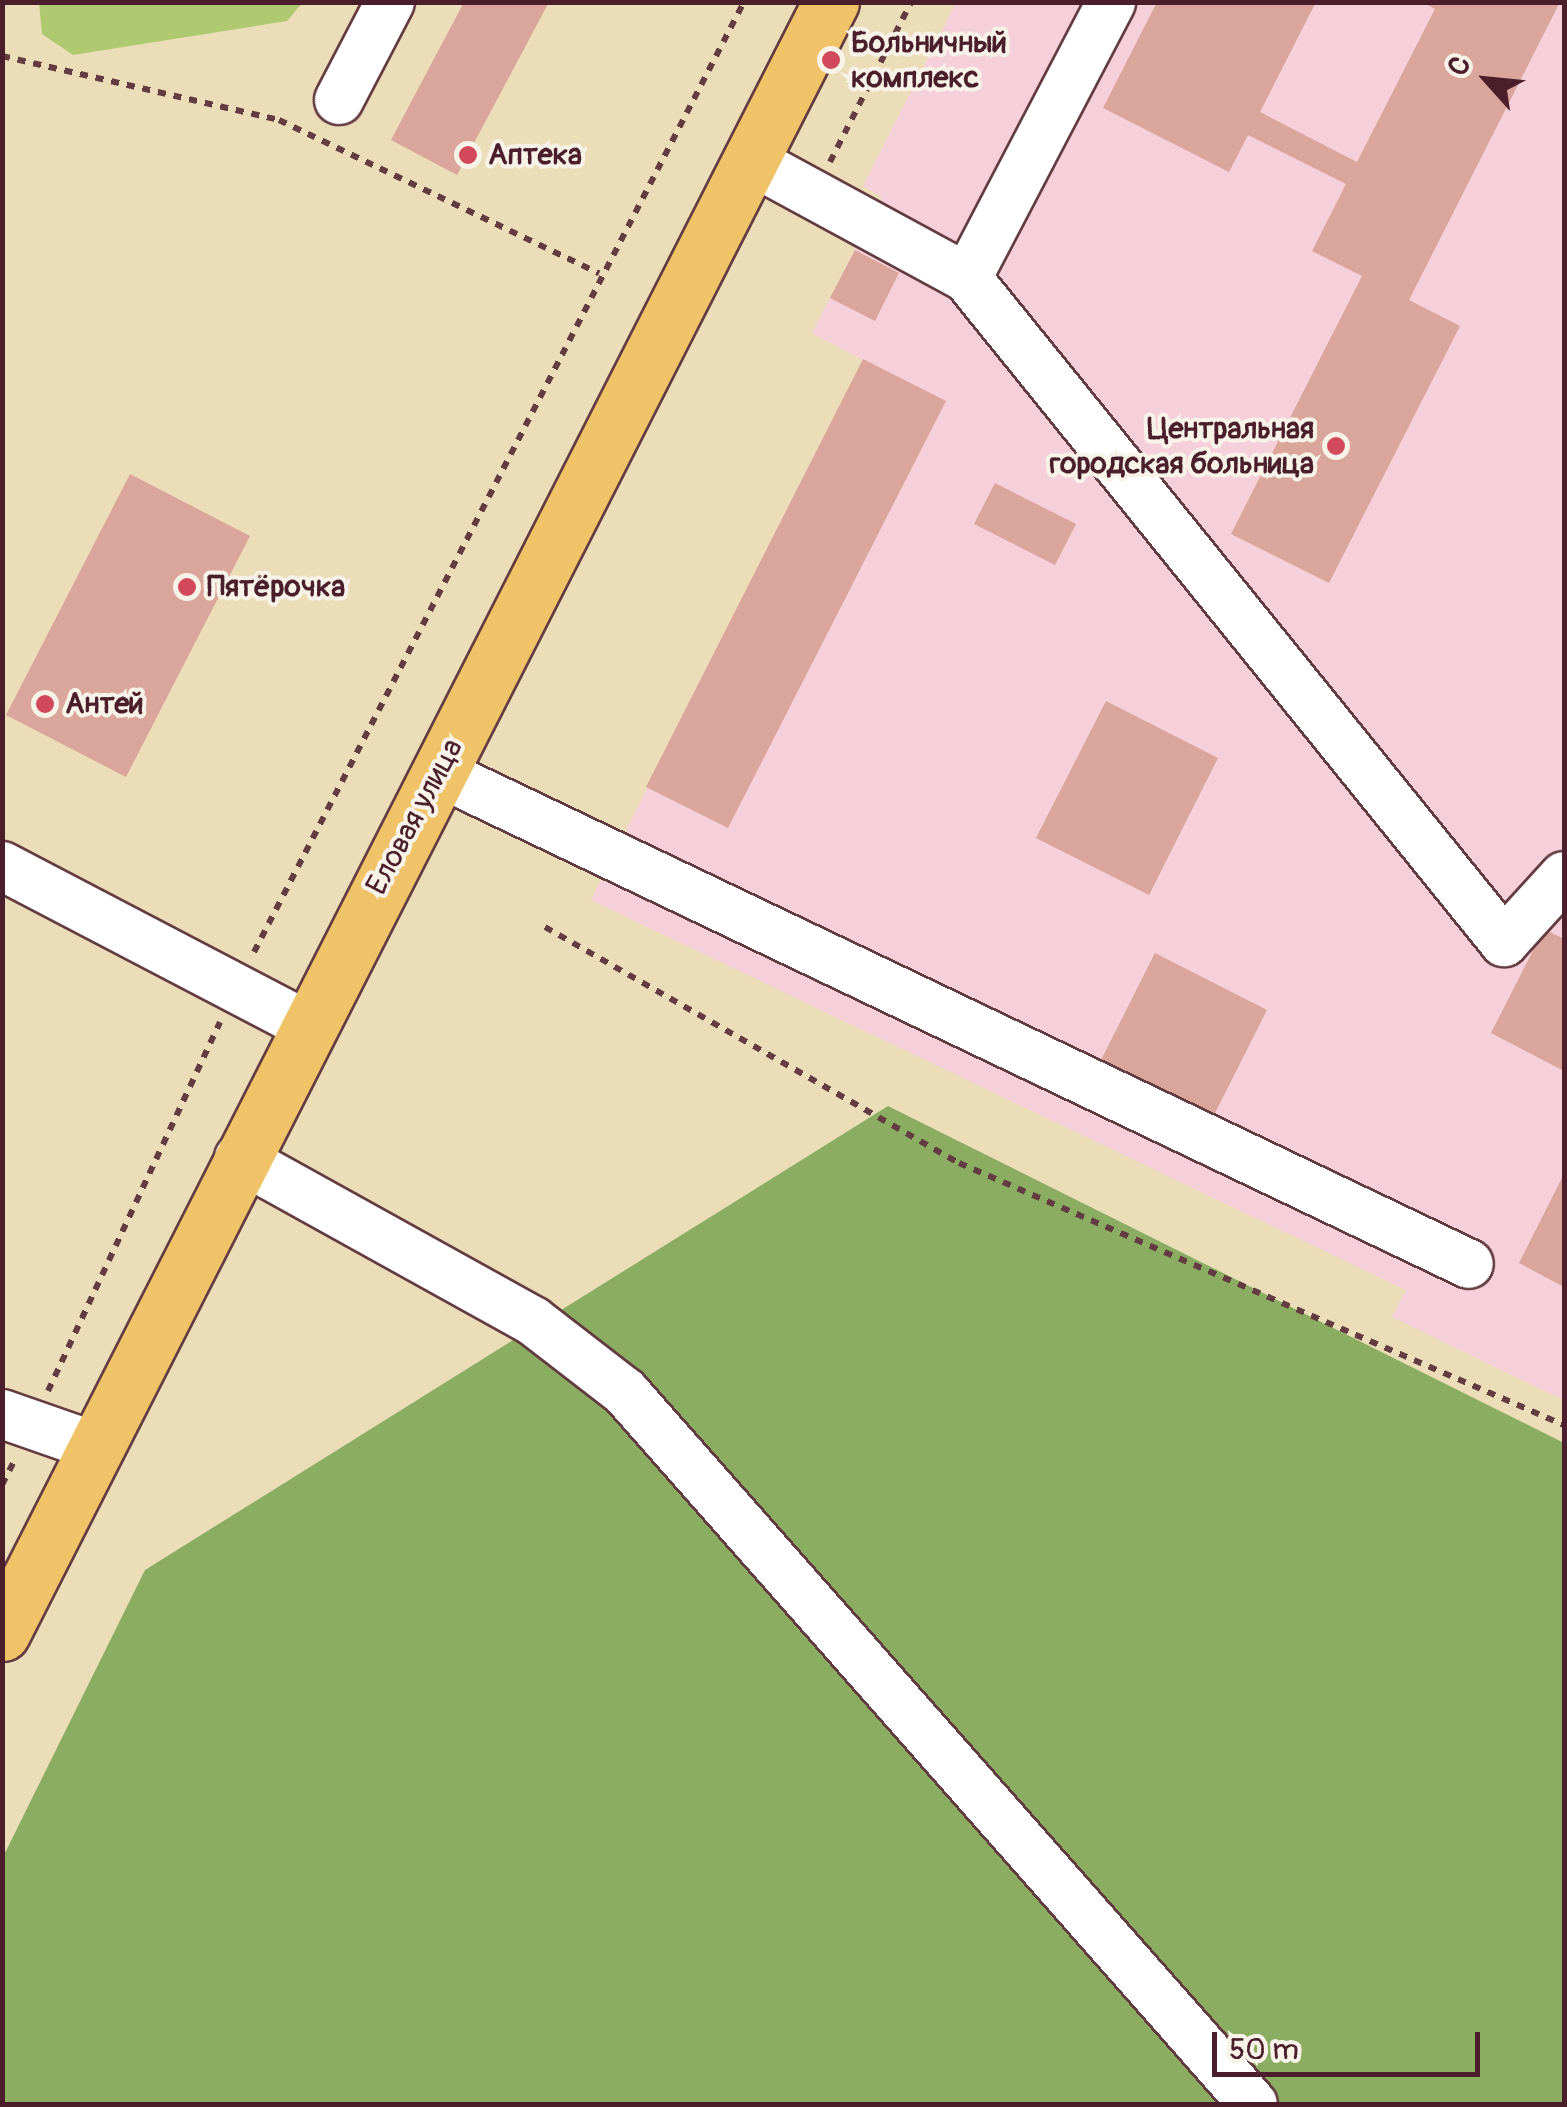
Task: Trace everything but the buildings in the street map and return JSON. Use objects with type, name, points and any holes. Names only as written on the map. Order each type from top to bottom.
[{"type":"main road","name":"Еловая улица","points":[[2,1633],[306,1026],[831,2]]},
{"type":"street","points":[[339,100],[390,2]]},
{"type":"street","points":[[967,278],[1111,2]]},
{"type":"street","points":[[750,160],[967,278],[1504,942],[1564,876]]},
{"type":"street","points":[[438,772],[1469,1264]]},
{"type":"street","points":[[2,866],[306,1026]]},
{"type":"street","points":[[239,1158],[533,1321],[625,1392],[1253,2104]]},
{"type":"street","points":[[17,1419],[97,1447]]},
{"type":"path","points":[[2,1484],[17,1419],[600,273],[744,2]]},
{"type":"path","points":[[814,194],[911,2]]},
{"type":"path","points":[[2,56],[279,120],[600,273]]},
{"type":"path","points":[[544,927],[959,1163],[1564,1425]]},
{"type":"shaded area","points":[[956,3],[1564,3],[1564,1400],[1392,1317],[1406,1290],[591,900],[863,360],[812,333],[882,197],[863,186]]},
{"type":"green space","points":[[39,2],[302,3],[287,21],[73,55],[42,34]]},
{"type":"green space","points":[[888,1106],[1564,1443],[1564,2104],[3,2104],[2,1859],[145,1570]]},
{"type":"place","name":"Больничный комплекс","points":[[831,60]]},
{"type":"place","name":"Аптека","points":[[468,155]]},
{"type":"place","name":"Центральная городская больница","points":[[1336,446]]},
{"type":"place","name":"Пятёрочка","points":[[187,587]]},
{"type":"place","name":"Антей","points":[[45,704]]}]
